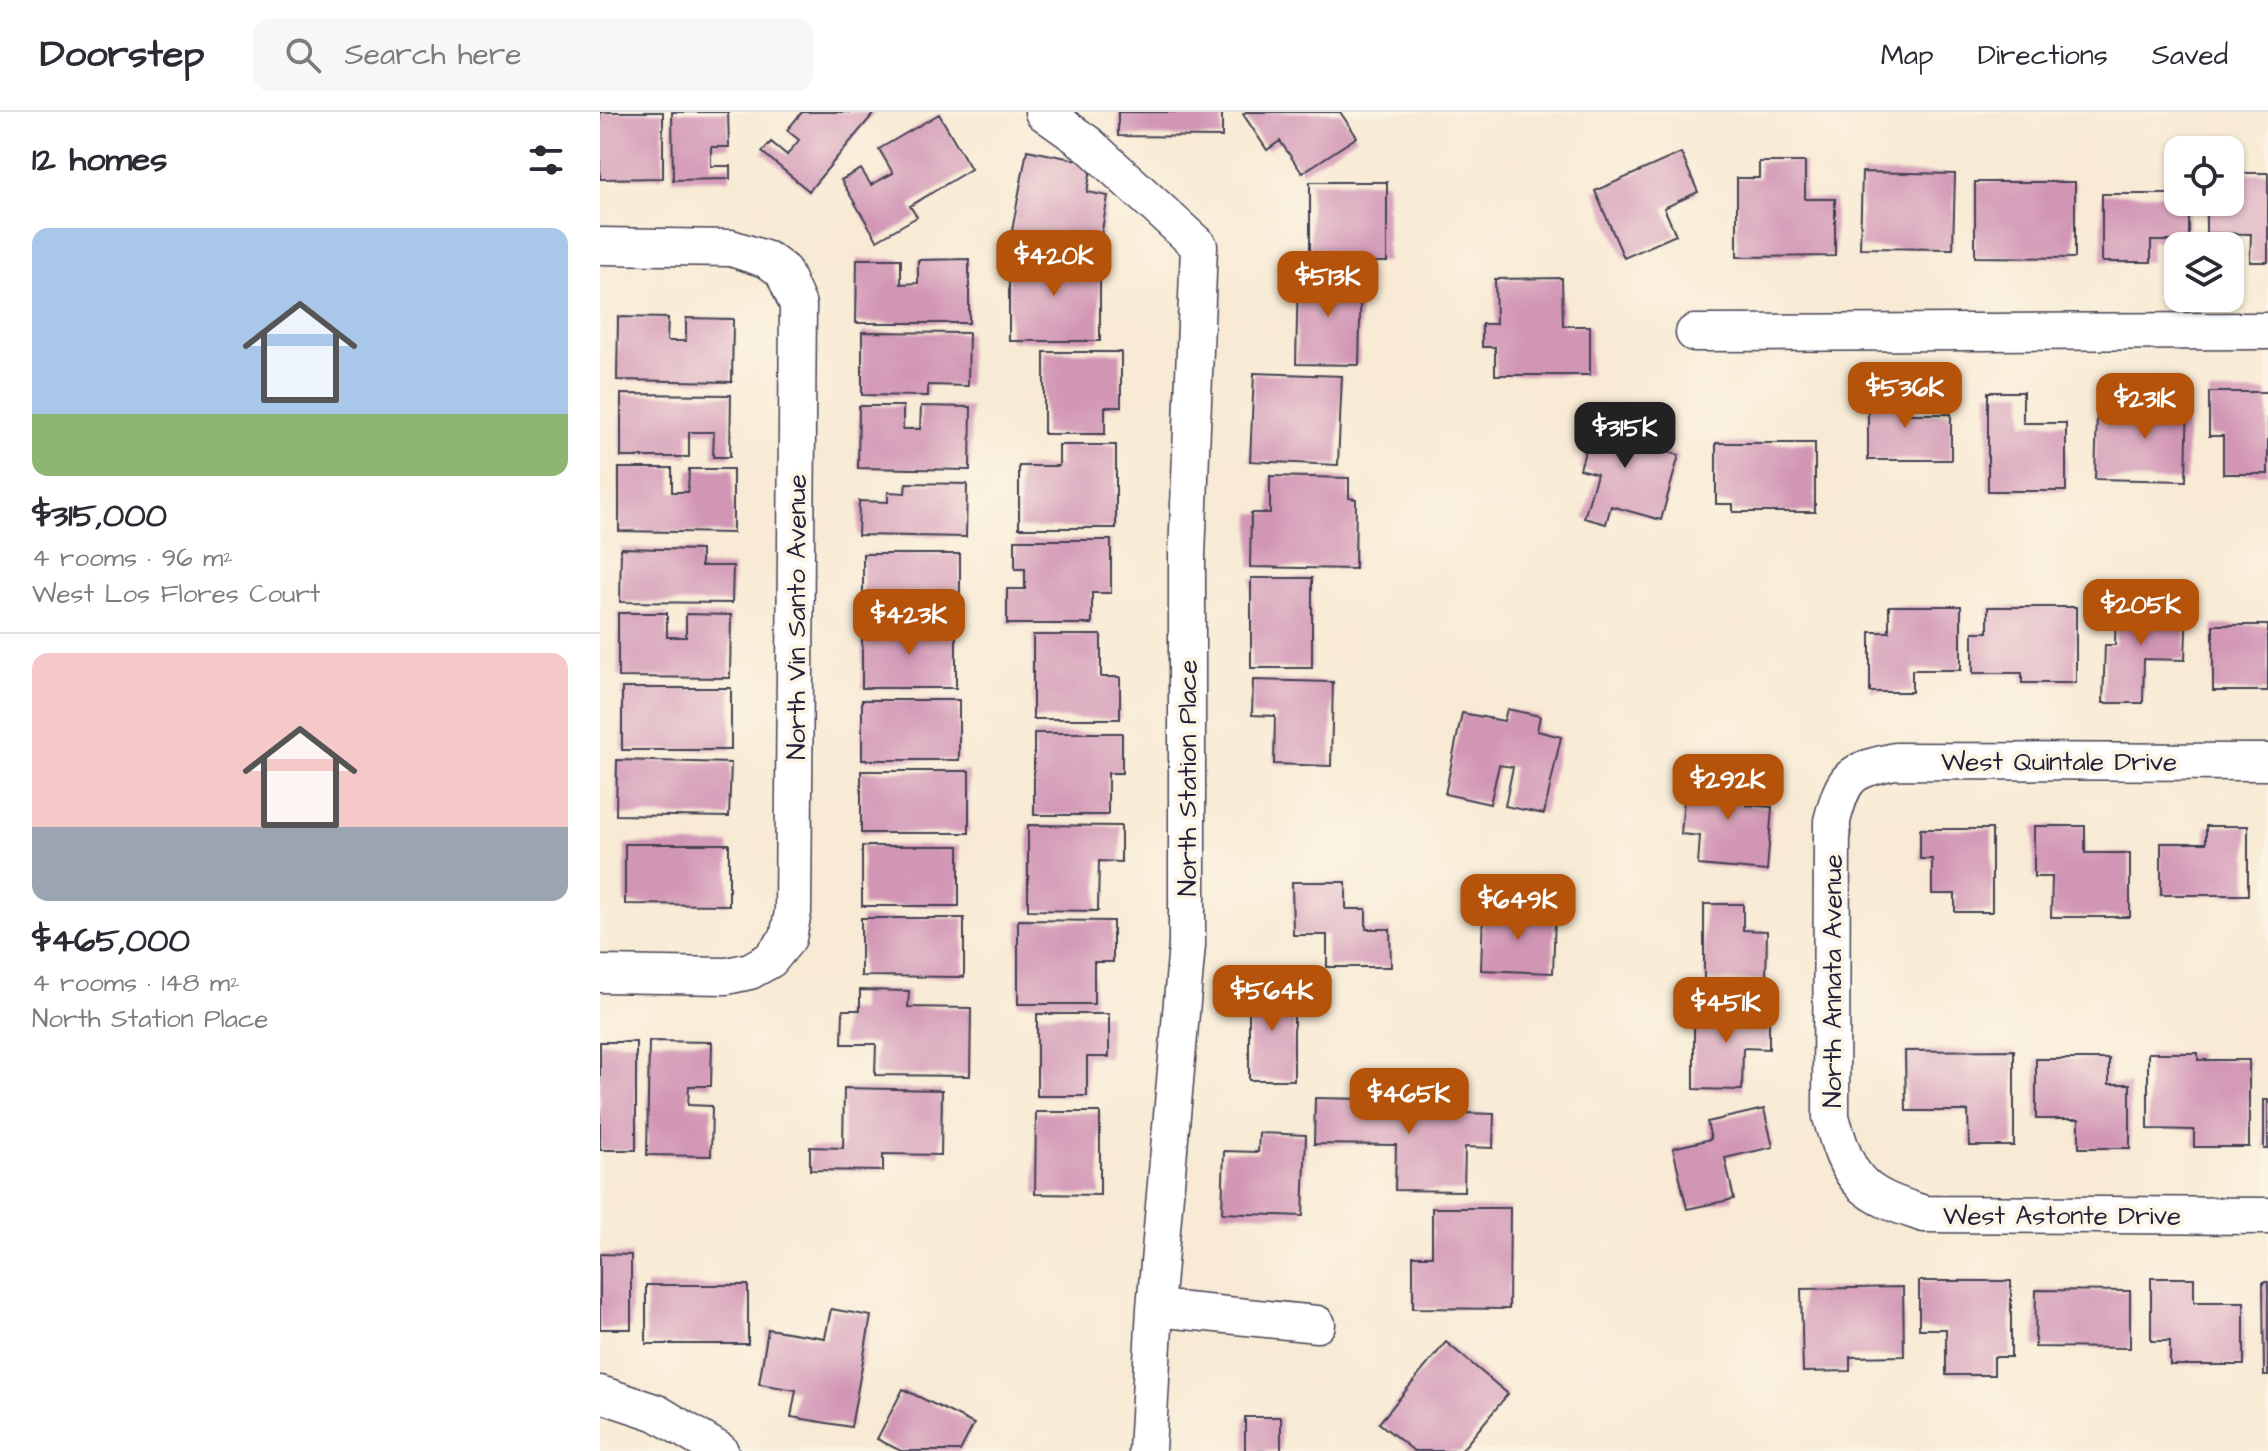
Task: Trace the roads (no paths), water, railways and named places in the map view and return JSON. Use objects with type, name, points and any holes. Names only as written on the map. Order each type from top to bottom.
[{"type":"street","name":"North Station Place","points":[[1043,112],[1088,144],[1199,246],[1187,556],[1187,945],[1155,1308],[1147,1451]]},
{"type":"street","name":"North Vin Santo Avenue","points":[[600,246],[731,248],[768,260],[783,271],[798,305],[793,912],[788,938],[770,960],[750,971],[727,976],[600,974]]},
{"type":"street","points":[[1694,333],[2268,331]]},
{"type":"street","name":"West Quintale Drive","points":[[1852,774],[1895,761],[2268,762]]},
{"type":"street","name":"North Annata Avenue","points":[[1852,774],[1839,794],[1832,821],[1831,1117],[1841,1152],[1862,1185]]},
{"type":"street","name":"West Astonte Drive","points":[[1862,1185],[1890,1202],[1924,1214],[2268,1216]]},
{"type":"street","points":[[1155,1308],[1317,1324]]},
{"type":"street","points":[[600,1394],[657,1413],[720,1451]]}]
